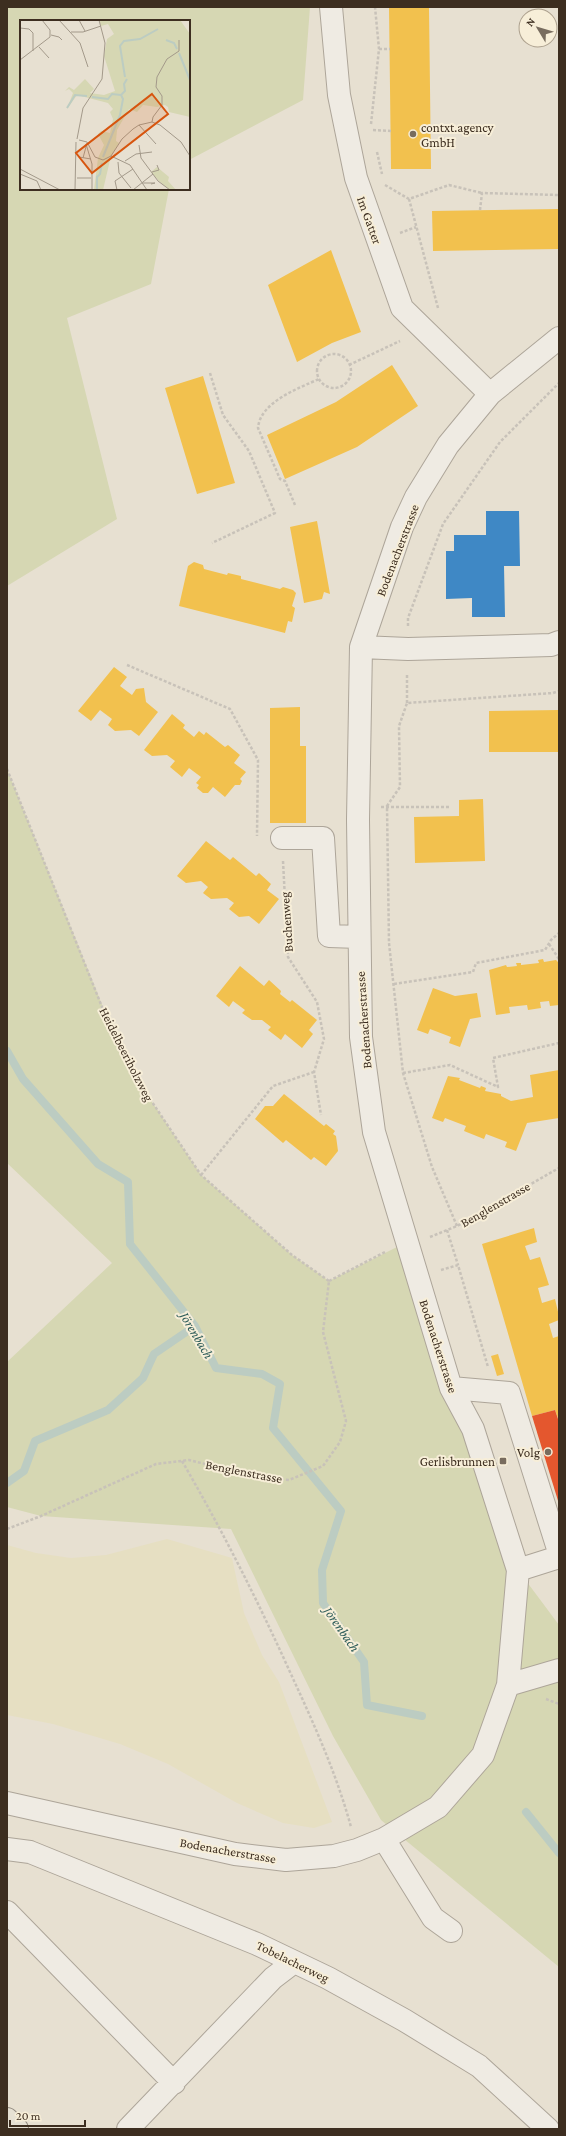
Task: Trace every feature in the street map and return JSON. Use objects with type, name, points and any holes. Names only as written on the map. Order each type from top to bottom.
[{"type":"main road","points":[[7,2119],[17,2129]]},
{"type":"street","name":"Im Gatter","points":[[331,7],[338,95],[356,178],[402,308],[490,394]]},
{"type":"street","name":"Bodenacherstrasse","points":[[7,1803],[235,1854],[286,1860],[334,1856],[357,1850],[384,1839],[438,1807],[483,1756],[508,1685],[518,1570],[473,1429],[451,1388],[374,1132],[361,1037],[358,807],[361,648],[402,527],[416,498],[448,444],[490,394],[559,338]]},
{"type":"street","points":[[361,648],[408,649],[551,645],[559,642]]},
{"type":"street","points":[[282,838],[323,838],[329,936],[359,937]]},
{"type":"street","points":[[451,1388],[509,1393],[559,1552]]},
{"type":"street","points":[[518,1570],[559,1557]]},
{"type":"street","points":[[508,1685],[559,1670]]},
{"type":"street","points":[[7,1818],[28,1808]]},
{"type":"street","points":[[384,1839],[433,1918],[451,1931]]},
{"type":"street","name":"Tobelacherweg","points":[[7,1849],[30,1852],[257,1944],[328,1978],[404,2020],[479,2066],[548,2129]]},
{"type":"street","points":[[7,1912],[174,2082]]},
{"type":"street","points":[[128,2129],[273,1978],[294,1962]]},
{"type":"path","points":[[374,138],[371,122],[378,49],[375,7]]},
{"type":"path","points":[[378,49],[390,49]]},
{"type":"path","points":[[372,130],[391,131]]},
{"type":"path","points":[[376,146],[383,177]]},
{"type":"path","points":[[384,184],[409,199],[438,308],[443,314]]},
{"type":"path","points":[[409,199],[449,185],[482,193],[559,195]]},
{"type":"path","points":[[480,210],[482,193]]},
{"type":"path","points":[[349,365],[424,329]]},
{"type":"path","points":[[338,355],[349,365],[349,378],[342,386],[337,388],[326,386],[319,379],[317,374],[319,363],[327,356],[338,355]]},
{"type":"path","points":[[210,373],[223,415],[250,451],[275,513],[212,543]]},
{"type":"path","points":[[295,505],[285,481],[280,479],[277,473],[258,428],[259,420],[279,398],[319,379]]},
{"type":"path","points":[[457,1226],[432,1167],[403,1073],[390,943],[387,806],[400,787],[399,726],[407,703],[408,618],[443,524],[500,442],[559,383]]},
{"type":"path","points":[[127,665],[230,709],[258,760],[257,837],[282,838]]},
{"type":"path","points":[[407,703],[553,693],[559,691]]},
{"type":"path","name":"Heidelbeeriholzweg","points":[[7,769],[110,1027],[150,1099],[201,1175],[292,1256],[329,1281]]},
{"type":"path","points":[[358,807],[449,807]]},
{"type":"path","name":"Buchenweg","points":[[282,838],[288,957],[317,1002],[324,1039],[314,1072],[321,1115]]},
{"type":"path","points":[[394,984],[473,972],[476,963],[546,950],[548,944],[559,933]]},
{"type":"path","points":[[548,944],[559,958]]},
{"type":"path","points":[[403,1073],[450,1066],[498,1087],[492,1058],[559,1043]]},
{"type":"path","points":[[201,1175],[273,1086],[314,1072]]},
{"type":"path","name":"Benglenstrasse","points":[[430,1237],[457,1226],[559,1168]]},
{"type":"path","points":[[447,1230],[495,1392]]},
{"type":"path","points":[[329,1281],[392,1249]]},
{"type":"path","points":[[417,1277],[458,1265]]},
{"type":"path","name":"Benglenstrasse","points":[[7,1529],[41,1516],[156,1464],[189,1460],[263,1478],[289,1480],[323,1466],[340,1442],[346,1421],[323,1332],[329,1281]]},
{"type":"path","points":[[182,1461],[211,1511],[253,1591],[323,1744],[347,1812],[357,1850]]},
{"type":"shaded area","points":[[167,1539],[232,1558],[244,1613],[262,1655],[279,1682],[332,1822],[314,1828],[283,1823],[237,1803],[168,1764],[120,1744],[53,1724],[7,1715],[7,1545],[36,1553],[71,1558],[106,1555]]},
{"type":"green space","points":[[7,7],[310,7],[303,100],[190,159],[190,20],[20,20],[20,190],[169,190],[151,284],[67,318],[117,519],[7,586]]},
{"type":"green space","points":[[7,769],[111,1027],[150,1099],[201,1175],[292,1255],[329,1281],[407,1242],[518,1570],[559,1625],[559,1967],[381,1820],[333,1736],[231,1529],[41,1516],[7,1507],[7,1362],[112,1263],[7,1163]]},
{"type":"building: Homes","points":[[389,7],[429,7],[431,169],[391,169]]},
{"type":"building: Homes","points":[[559,209],[559,249],[433,251],[432,211]]},
{"type":"building: Homes","points":[[331,250],[361,332],[332,343],[297,362],[268,285]]},
{"type":"building: Homes","points":[[392,365],[418,406],[357,447],[285,479],[267,435],[336,402]]},
{"type":"building: Homes","points":[[203,376],[235,483],[197,494],[165,388]]},
{"type":"building: Homes","points":[[317,521],[330,594],[324,592],[322,599],[304,603],[290,527]]},
{"type":"building: Homes","points":[[194,562],[203,565],[204,569],[227,575],[228,573],[241,576],[241,579],[280,589],[283,587],[293,590],[296,593],[292,606],[295,608],[292,622],[288,621],[285,633],[179,606],[188,566]]},
{"type":"building: Homes","points":[[114,667],[127,677],[120,686],[132,695],[136,689],[144,688],[146,702],[158,712],[139,736],[131,730],[115,731],[108,725],[112,719],[100,710],[91,721],[78,711]]},
{"type":"building: Homes","points":[[300,707],[300,746],[306,746],[306,823],[270,823],[270,708]]},
{"type":"building: Homes","points":[[559,710],[559,752],[489,752],[489,711]]},
{"type":"building: Homes","points":[[172,714],[185,725],[183,728],[194,737],[199,731],[204,735],[206,732],[225,747],[228,745],[240,755],[234,763],[246,772],[240,779],[242,781],[240,785],[235,785],[225,797],[213,787],[208,793],[203,793],[197,788],[199,785],[196,783],[201,777],[189,768],[182,777],[170,767],[175,761],[167,755],[152,756],[144,750]]},
{"type":"building: Homes","points":[[483,799],[485,861],[415,863],[414,817],[459,816],[459,800]]},
{"type":"building: Homes","points":[[206,841],[230,860],[233,857],[256,876],[259,873],[271,884],[267,890],[279,899],[259,924],[249,916],[239,917],[229,909],[234,903],[227,898],[211,899],[203,893],[208,887],[201,881],[186,883],[177,876]]},
{"type":"building: Homes","points":[[543,959],[544,962],[556,960],[559,963],[559,1005],[550,1006],[549,1001],[540,1002],[541,1008],[528,1010],[527,1005],[509,1007],[510,1013],[496,1015],[489,970],[506,965],[507,967],[517,966],[516,963],[521,963],[521,965],[539,963],[538,960]]},
{"type":"building: Homes","points":[[240,966],[264,986],[269,980],[281,991],[280,994],[290,1002],[292,1000],[317,1020],[309,1030],[313,1034],[302,1048],[285,1034],[281,1040],[268,1030],[271,1027],[262,1020],[252,1020],[242,1013],[245,1010],[233,1001],[229,1007],[216,996]]},
{"type":"building: Homes","points":[[433,988],[455,996],[477,993],[481,1017],[470,1019],[460,1047],[449,1043],[451,1037],[430,1029],[428,1034],[417,1030]]},
{"type":"building: Homes","points":[[559,1070],[559,1118],[527,1123],[516,1151],[505,1147],[507,1142],[486,1134],[484,1139],[464,1131],[466,1126],[445,1118],[443,1122],[432,1118],[448,1076],[460,1078],[459,1080],[480,1088],[481,1086],[486,1088],[485,1091],[501,1094],[501,1096],[511,1101],[533,1097],[530,1075]]},
{"type":"building: Homes","points":[[284,1094],[324,1126],[326,1124],[335,1131],[333,1134],[336,1136],[338,1151],[326,1166],[314,1157],[311,1160],[286,1140],[283,1143],[255,1119],[265,1106],[273,1106]]},
{"type":"building: Homes","points":[[534,1228],[537,1242],[525,1246],[530,1260],[540,1257],[549,1285],[538,1288],[542,1303],[555,1299],[559,1316],[559,1320],[549,1324],[553,1338],[559,1336],[559,1421],[555,1410],[532,1416],[482,1244]]},
{"type":"building: Homes","points":[[498,1354],[504,1374],[497,1376],[491,1356]]},
{"type":"building: Shops","points":[[555,1410],[559,1422],[559,1504],[532,1416]]},
{"type":"building: Schools","points":[[486,511],[519,511],[520,566],[504,566],[505,617],[472,617],[472,598],[446,599],[446,551],[454,551],[454,535],[486,535]]},
{"type":"waterway","name":"Jörenbach","points":[[7,1051],[23,1079],[98,1164],[128,1182],[130,1244],[195,1326],[216,1368],[262,1374],[280,1384],[273,1428],[341,1511],[322,1570],[323,1603],[364,1662],[367,1705],[422,1716]]},
{"type":"waterway","points":[[7,1483],[24,1471],[35,1441],[108,1410],[143,1378],[154,1354],[195,1326]]},
{"type":"waterway","name":"Jörenbach","points":[[526,1812],[559,1853]]},
{"type":"place","name":"contxt.agency GmbH","points":[[413,134]]},
{"type":"place","name":"Volg","points":[[548,1452]]},
{"type":"place","name":"Gerlisbrunnen","points":[[503,1461]]}]
